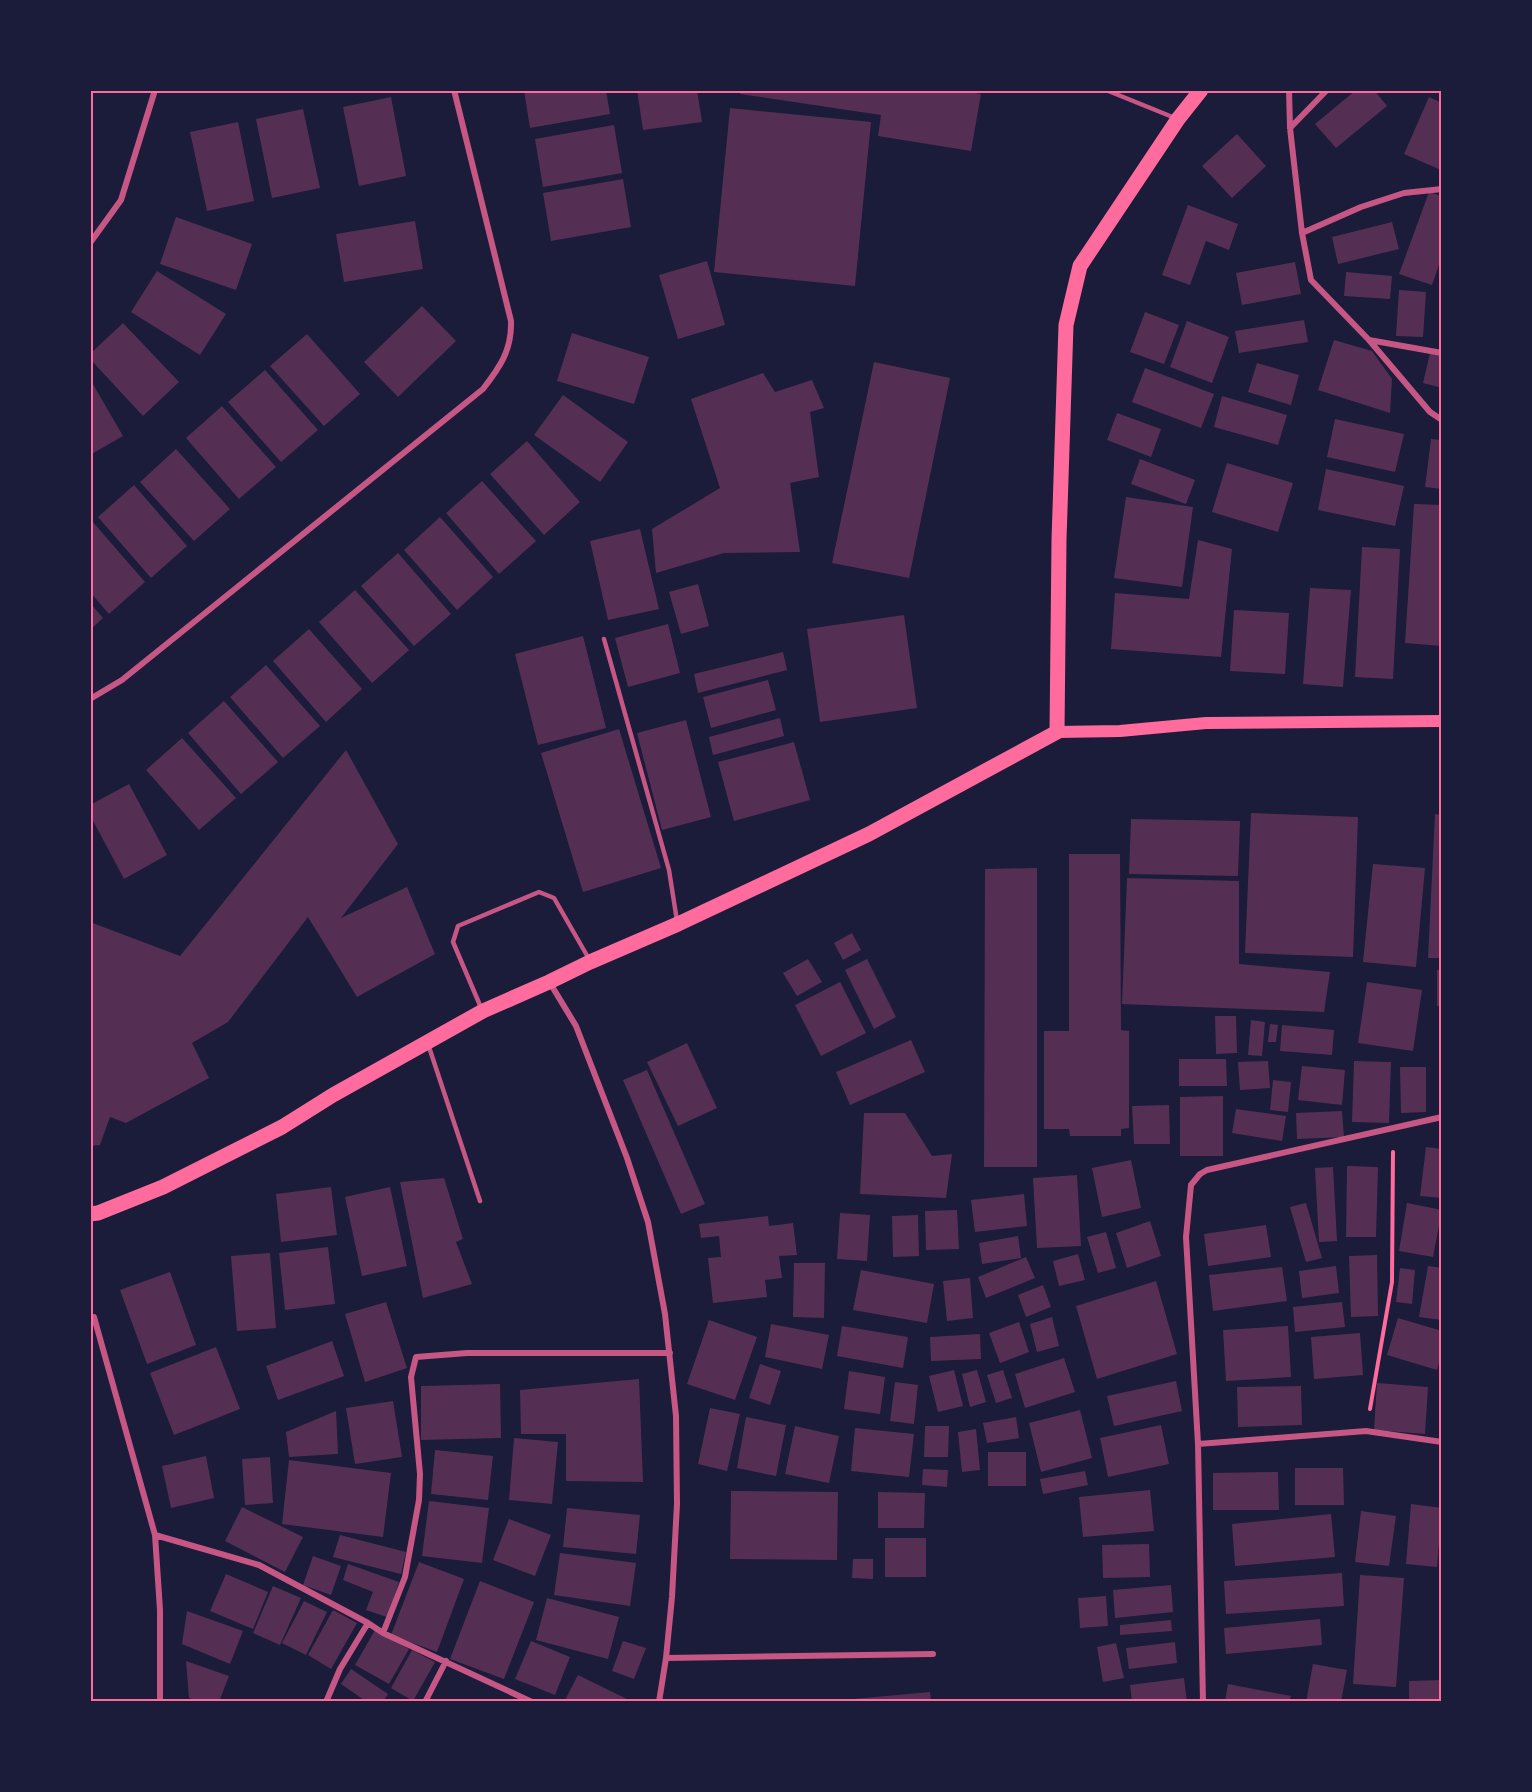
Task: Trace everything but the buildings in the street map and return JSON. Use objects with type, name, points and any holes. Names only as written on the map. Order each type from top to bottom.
[{"type":"main road","points":[[1057,732],[1059,540],[1066,325],[1080,266],[1178,119],[1201,90]]},
{"type":"main road","points":[[90,1214],[98,1213],[164,1187],[282,1127],[333,1095],[483,1011],[678,924],[869,834],[1057,732],[1120,731],[1206,723],[1442,721]]},
{"type":"street","points":[[90,243],[121,200],[155,90]]},
{"type":"street","points":[[90,699],[122,681],[483,389],[499,369],[511,336],[511,321],[454,90]]},
{"type":"street","points":[[1289,90],[1290,128],[1302,233],[1311,280],[1369,340],[1422,404],[1442,420]]},
{"type":"street","points":[[1290,128],[1327,90]]},
{"type":"street","points":[[1302,233],[1361,207],[1404,193],[1442,189]]},
{"type":"street","points":[[1369,340],[1442,353]]},
{"type":"street","points":[[549,982],[580,1035],[639,1194],[654,1249],[670,1353],[676,1416],[677,1504],[666,1658],[659,1702]]},
{"type":"street","points":[[1203,1702],[1198,1444],[1186,1237],[1189,1196],[1194,1180],[1207,1170],[1442,1117]]},
{"type":"street","points":[[94,1317],[155,1535],[160,1610],[160,1702]]},
{"type":"street","points":[[383,1633],[405,1577],[419,1500],[420,1474],[411,1377],[416,1357],[467,1353],[670,1353]]},
{"type":"street","points":[[1198,1444],[1366,1431],[1442,1442]]},
{"type":"street","points":[[155,1535],[260,1565],[383,1633],[532,1702]]},
{"type":"street","points":[[326,1702],[340,1669],[368,1623]]},
{"type":"street","points":[[666,1658],[933,1654]]},
{"type":"street","points":[[425,1702],[446,1661]]},
{"type":"lane","points":[[1106,90],[1178,119]]},
{"type":"lane","points":[[604,639],[669,870],[678,924]]},
{"type":"lane","points":[[483,1011],[453,942],[458,926],[540,892],[554,898],[590,962]]},
{"type":"lane","points":[[427,1041],[480,1201]]},
{"type":"path","points":[[1366,1431],[1392,1282],[1393,1127]]}]
